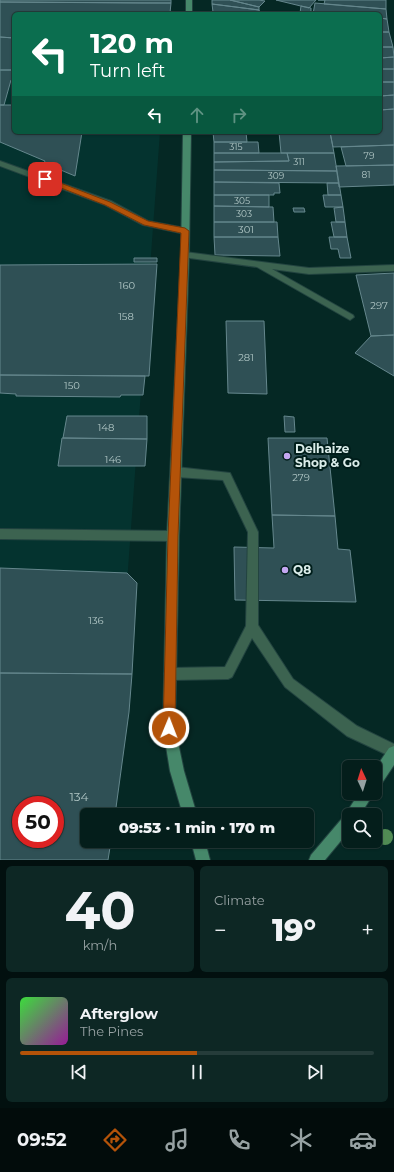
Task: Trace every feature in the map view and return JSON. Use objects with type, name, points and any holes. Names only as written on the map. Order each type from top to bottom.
[{"type":"main road","points":[[189,0],[189,12]]},
{"type":"main road","points":[[187,134],[185,255],[173,536],[169,728],[177,771],[188,808]]},
{"type":"main road","points":[[382,770],[394,752]]},
{"type":"main road","points":[[316,860],[342,828]]},
{"type":"main road","points":[[200,848],[203,860]]},
{"type":"street","points":[[0,163],[108,204],[146,223],[185,231]]},
{"type":"street","points":[[185,255],[309,271],[394,268]]},
{"type":"street","points":[[255,264],[350,317]]},
{"type":"street","points":[[170,674],[228,673],[252,627],[253,532],[226,476],[176,472]]},
{"type":"street","points":[[0,534],[173,536]]},
{"type":"street","points":[[252,627],[289,683],[352,731],[394,752]]},
{"type":"shaded area","points":[[0,0],[170,0],[169,12],[12,12],[12,134],[160,134],[111,808],[80,808],[80,843],[64,846],[64,796],[12,796],[12,848],[55,848],[0,860]]},
{"type":"building","points":[[0,0],[171,0],[171,3],[0,2]]},
{"type":"building","points":[[212,0],[230,0],[259,7],[259,10],[212,4]]},
{"type":"building","points":[[230,0],[259,0],[265,1],[259,7]]},
{"type":"building","points":[[276,0],[316,0],[309,8]]},
{"type":"building","points":[[325,0],[386,0],[386,9],[324,4]]},
{"type":"building","points":[[0,2],[171,3],[170,12],[12,12],[12,38],[0,37]]},
{"type":"building","points":[[315,3],[386,9],[387,19],[382,18],[382,12],[313,12]]},
{"type":"building","points":[[212,4],[259,10],[260,12],[213,12]]},
{"type":"building","points":[[301,6],[311,8],[311,12],[300,12]]},
{"type":"building","points":[[382,18],[387,19],[389,32],[382,32]]},
{"type":"building","points":[[382,32],[389,32],[393,47],[382,47]]},
{"type":"building","points":[[0,37],[12,38],[12,70],[0,70]]},
{"type":"building","points":[[382,47],[393,47],[394,57],[382,58]]},
{"type":"building","points":[[394,57],[394,69],[382,69],[382,58]]},
{"type":"building","points":[[382,69],[394,69],[394,82],[382,82]]},
{"type":"building","points":[[0,70],[12,70],[12,80],[4,105],[0,105]]},
{"type":"building","points":[[382,82],[394,82],[394,95],[382,96]]},
{"type":"building","points":[[394,95],[394,109],[382,110],[382,96]]},
{"type":"building","points":[[0,105],[12,105],[12,134],[82,134],[75,176],[44,163],[45,161],[0,142]]},
{"type":"building","points":[[394,109],[394,145],[333,147],[330,134],[382,134],[382,110]]},
{"type":"building","points":[[213,134],[246,134],[247,142],[214,142]]},
{"type":"building","points":[[279,134],[330,134],[334,153],[281,153]]},
{"type":"building","points":[[214,142],[258,142],[259,153],[214,153]]},
{"type":"building","points":[[394,145],[394,165],[346,166],[341,147]]},
{"type":"building","points":[[214,153],[287,153],[289,161],[214,162]]},
{"type":"building","points":[[287,153],[334,153],[337,171],[214,170],[214,162],[289,161]]},
{"type":"building","points":[[394,165],[394,185],[339,187],[336,166]]},
{"type":"building","points":[[214,170],[337,171],[339,183],[214,182]]},
{"type":"building","points":[[214,182],[279,183],[280,193],[274,193],[274,195],[214,195]]},
{"type":"building","points":[[327,183],[339,183],[341,195],[328,195]]},
{"type":"building","points":[[214,195],[269,195],[269,207],[214,206]]},
{"type":"building","points":[[323,195],[341,195],[343,207],[325,207]]},
{"type":"building","points":[[214,206],[273,207],[274,222],[214,222]]},
{"type":"building","points":[[343,207],[345,222],[336,222],[334,208]]},
{"type":"building","points":[[293,208],[304,208],[305,212],[294,212]]},
{"type":"building","points":[[214,222],[277,222],[278,237],[214,237]]},
{"type":"building","points":[[331,222],[345,222],[347,237],[334,237]]},
{"type":"building","points":[[214,237],[278,237],[280,256],[215,255]]},
{"type":"building","points":[[329,237],[347,237],[351,258],[340,258],[338,249],[331,249]]},
{"type":"building","points":[[134,258],[157,258],[157,262],[134,262]]},
{"type":"building","points":[[157,264],[149,376],[0,375],[0,265]]},
{"type":"building","points":[[394,273],[394,335],[371,336],[356,275]]},
{"type":"building","points":[[226,321],[264,321],[267,394],[228,393]]},
{"type":"building","points":[[394,335],[394,376],[355,353],[371,336]]},
{"type":"building","points":[[0,375],[145,376],[143,395],[121,395],[120,397],[16,396],[16,394],[0,393]]},
{"type":"building","points":[[67,416],[147,416],[147,439],[63,438]]},
{"type":"building","points":[[284,416],[294,417],[295,432],[285,432]]},
{"type":"building","points":[[62,438],[147,439],[145,466],[58,466]]},
{"type":"building","points":[[268,438],[327,438],[335,516],[272,515]]},
{"type":"building","points":[[272,515],[335,516],[338,549],[350,550],[356,602],[235,600],[234,547],[274,548]]},
{"type":"building","points":[[0,568],[127,573],[137,583],[132,674],[0,673]]},
{"type":"building","points":[[0,673],[132,674],[129,712],[116,808],[80,808],[80,848],[110,848],[108,860],[0,860]]},
{"type":"place","name":"Delhaize Shop & Go","points":[[287,456]]},
{"type":"place","name":"Q8","points":[[285,570]]},
{"type":"route","points":[[45,179],[108,204],[146,223],[185,231],[173,536],[169,728]]}]
